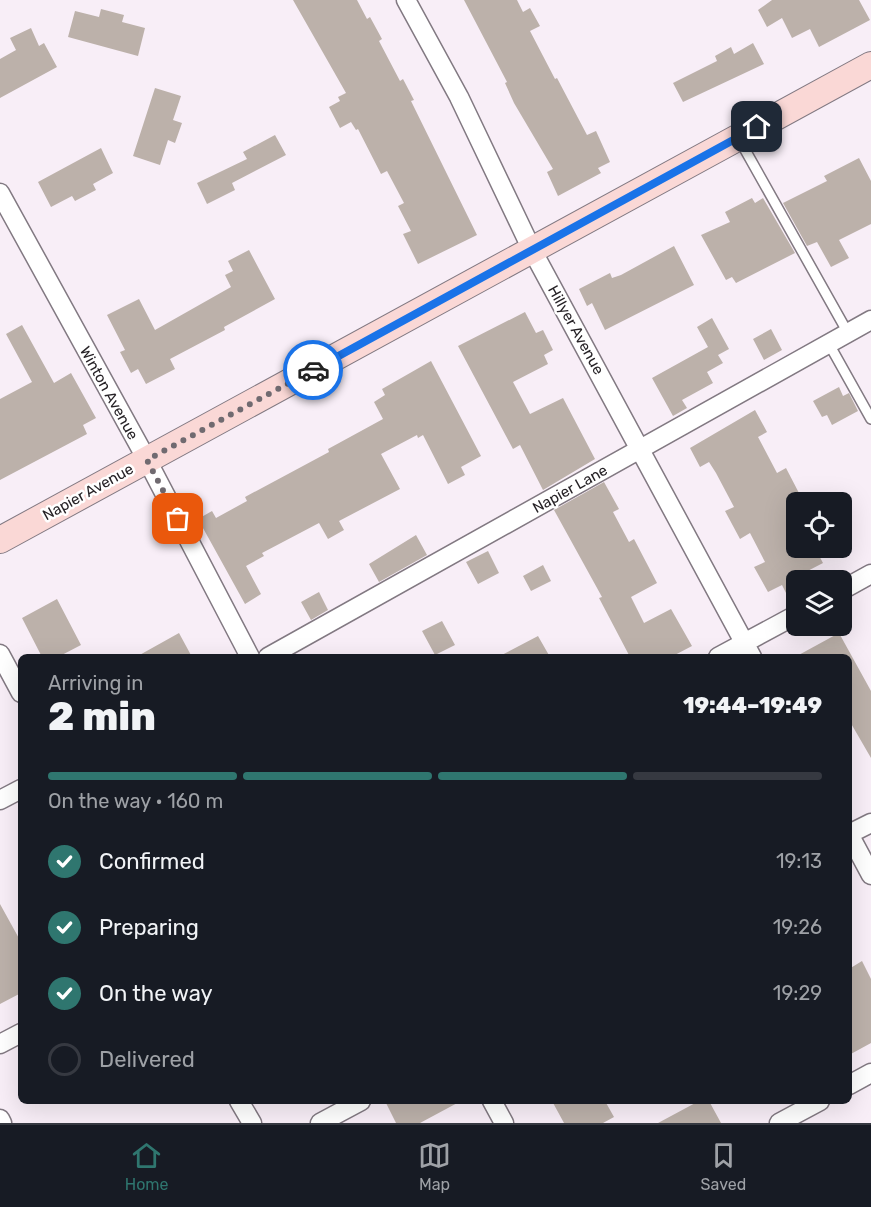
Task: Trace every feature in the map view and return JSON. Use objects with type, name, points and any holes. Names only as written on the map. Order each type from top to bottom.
[{"type":"street","name":"Hillyer Avenue","points":[[406,0],[459,97],[532,250],[748,650]]},
{"type":"street","name":"Napier Avenue","points":[[0,540],[871,65]]},
{"type":"street","name":"Winton Avenue","points":[[0,193],[147,460],[248,654]]},
{"type":"street","name":"Napier Lane","points":[[273,654],[871,320]]},
{"type":"street","points":[[852,584],[871,574]]},
{"type":"street","points":[[731,654],[748,650],[786,622]]},
{"type":"street","points":[[0,654],[18,687]]},
{"type":"street","points":[[0,800],[18,791]]},
{"type":"street","points":[[852,832],[871,823]]},
{"type":"street","points":[[852,840],[871,875]]},
{"type":"street","points":[[0,1044],[18,1035]]},
{"type":"street","points":[[852,1083],[871,1073]]},
{"type":"street","points":[[241,1104],[252,1123]]},
{"type":"street","points":[[321,1123],[356,1104]]},
{"type":"street","points":[[494,1104],[504,1123]]},
{"type":"street","points":[[779,1123],[814,1104]]},
{"type":"lane","points":[[738,137],[848,333]]},
{"type":"lane","points":[[829,344],[871,419]]},
{"type":"building","points":[[293,0],[357,0],[367,19],[370,17],[382,39],[379,41],[400,81],[403,79],[414,100],[411,101],[477,235],[418,264],[403,234],[411,231],[398,206],[404,203],[387,171],[381,174],[358,129],[356,130],[351,122],[340,128],[329,107],[340,101],[338,97],[346,93]]},
{"type":"building","points":[[464,0],[517,0],[523,12],[530,8],[540,26],[530,31],[587,135],[596,131],[610,162],[598,168],[601,173],[558,196],[547,172],[553,169],[514,103],[505,83],[507,82]]},
{"type":"building","points":[[772,0],[859,0],[870,20],[819,47],[810,29],[792,38],[782,18],[767,27],[758,10]]},
{"type":"building","points":[[101,9],[124,15],[122,22],[145,28],[138,56],[68,37],[75,11],[99,17]]},
{"type":"building","points":[[31,28],[39,46],[44,43],[57,67],[0,98],[0,59],[16,50],[10,38]]},
{"type":"building","points":[[753,43],[764,64],[683,102],[673,83],[717,61],[715,56],[731,47],[734,54]]},
{"type":"building","points":[[155,88],[181,96],[173,120],[182,123],[175,143],[168,140],[160,165],[133,156]]},
{"type":"building","points":[[275,135],[286,155],[232,183],[235,190],[207,204],[197,183],[247,159],[243,152]]},
{"type":"building","points":[[101,148],[113,173],[93,184],[96,190],[75,201],[72,196],[51,207],[38,182]]},
{"type":"building","points":[[859,158],[871,181],[871,224],[839,240],[849,258],[831,267],[817,242],[807,246],[783,203],[827,181],[824,176]]},
{"type":"building","points":[[752,198],[755,203],[763,198],[795,253],[736,283],[732,277],[726,280],[701,235],[730,222],[725,212]]},
{"type":"building","points":[[674,246],[694,285],[605,330],[592,303],[587,306],[579,289],[610,273],[612,278],[621,275]]},
{"type":"building","points":[[249,250],[275,299],[224,327],[225,330],[170,359],[175,369],[146,384],[138,369],[131,373],[120,352],[125,350],[107,315],[139,299],[155,330],[231,287],[225,275],[233,271],[228,261]]},
{"type":"building","points":[[525,312],[536,333],[543,330],[553,350],[544,355],[548,364],[513,382],[530,414],[563,398],[595,459],[543,490],[520,445],[513,449],[458,346]]},
{"type":"building","points":[[712,318],[729,349],[718,355],[723,363],[707,372],[713,383],[682,400],[687,408],[673,416],[652,378],[708,347],[697,327]]},
{"type":"building","points":[[22,325],[54,383],[71,373],[96,418],[83,425],[87,434],[0,480],[0,399],[32,382],[6,334]]},
{"type":"building","points":[[771,329],[782,350],[764,360],[753,339]]},
{"type":"building","points":[[431,361],[481,456],[461,467],[465,475],[448,484],[423,435],[418,438],[417,435],[381,454],[400,489],[339,521],[344,530],[328,539],[319,523],[262,553],[264,556],[246,566],[261,594],[245,604],[198,519],[212,511],[216,518],[247,501],[245,497],[329,452],[328,449],[383,419],[374,402],[385,395],[382,389]]},
{"type":"building","points":[[839,387],[843,396],[849,393],[858,411],[832,425],[827,415],[822,417],[813,401]]},
{"type":"building","points":[[755,410],[767,432],[758,437],[777,473],[786,468],[798,492],[786,492],[786,558],[820,558],[823,563],[810,570],[786,570],[786,593],[782,585],[768,592],[754,567],[765,562],[750,533],[740,539],[725,511],[734,507],[716,473],[709,462],[700,467],[690,448]]},
{"type":"building","points":[[604,482],[619,509],[613,512],[629,542],[634,539],[657,583],[631,597],[644,623],[671,609],[692,646],[677,654],[628,654],[599,598],[602,597],[554,510]]},
{"type":"building","points":[[416,535],[427,555],[379,582],[369,564]]},
{"type":"building","points":[[488,551],[499,573],[478,584],[466,562]]},
{"type":"building","points":[[543,565],[551,581],[531,591],[523,576]]},
{"type":"building","points":[[319,592],[328,610],[311,620],[301,602]]},
{"type":"building","points":[[57,599],[81,645],[64,654],[40,654],[22,618]]},
{"type":"building","points":[[442,621],[455,645],[434,654],[422,631]]},
{"type":"building","points":[[179,633],[190,654],[141,654]]},
{"type":"building","points":[[538,636],[548,654],[504,654]]},
{"type":"building","points":[[834,636],[841,636],[851,654],[800,654]]},
{"type":"building","points":[[852,657],[871,691],[871,758],[852,725]]},
{"type":"building","points":[[0,904],[18,937],[18,995],[0,1004]]},
{"type":"building","points":[[862,961],[871,979],[871,1043],[852,1053],[852,967]]},
{"type":"building","points":[[386,1104],[455,1104],[420,1123],[396,1123]]},
{"type":"building","points":[[554,1104],[607,1104],[614,1117],[603,1123],[564,1123]]},
{"type":"building","points":[[693,1104],[711,1104],[721,1123],[658,1123]]},
{"type":"way so far","points":[[178,519],[147,460],[313,370]]},
{"type":"route","points":[[313,370],[757,127]]}]
